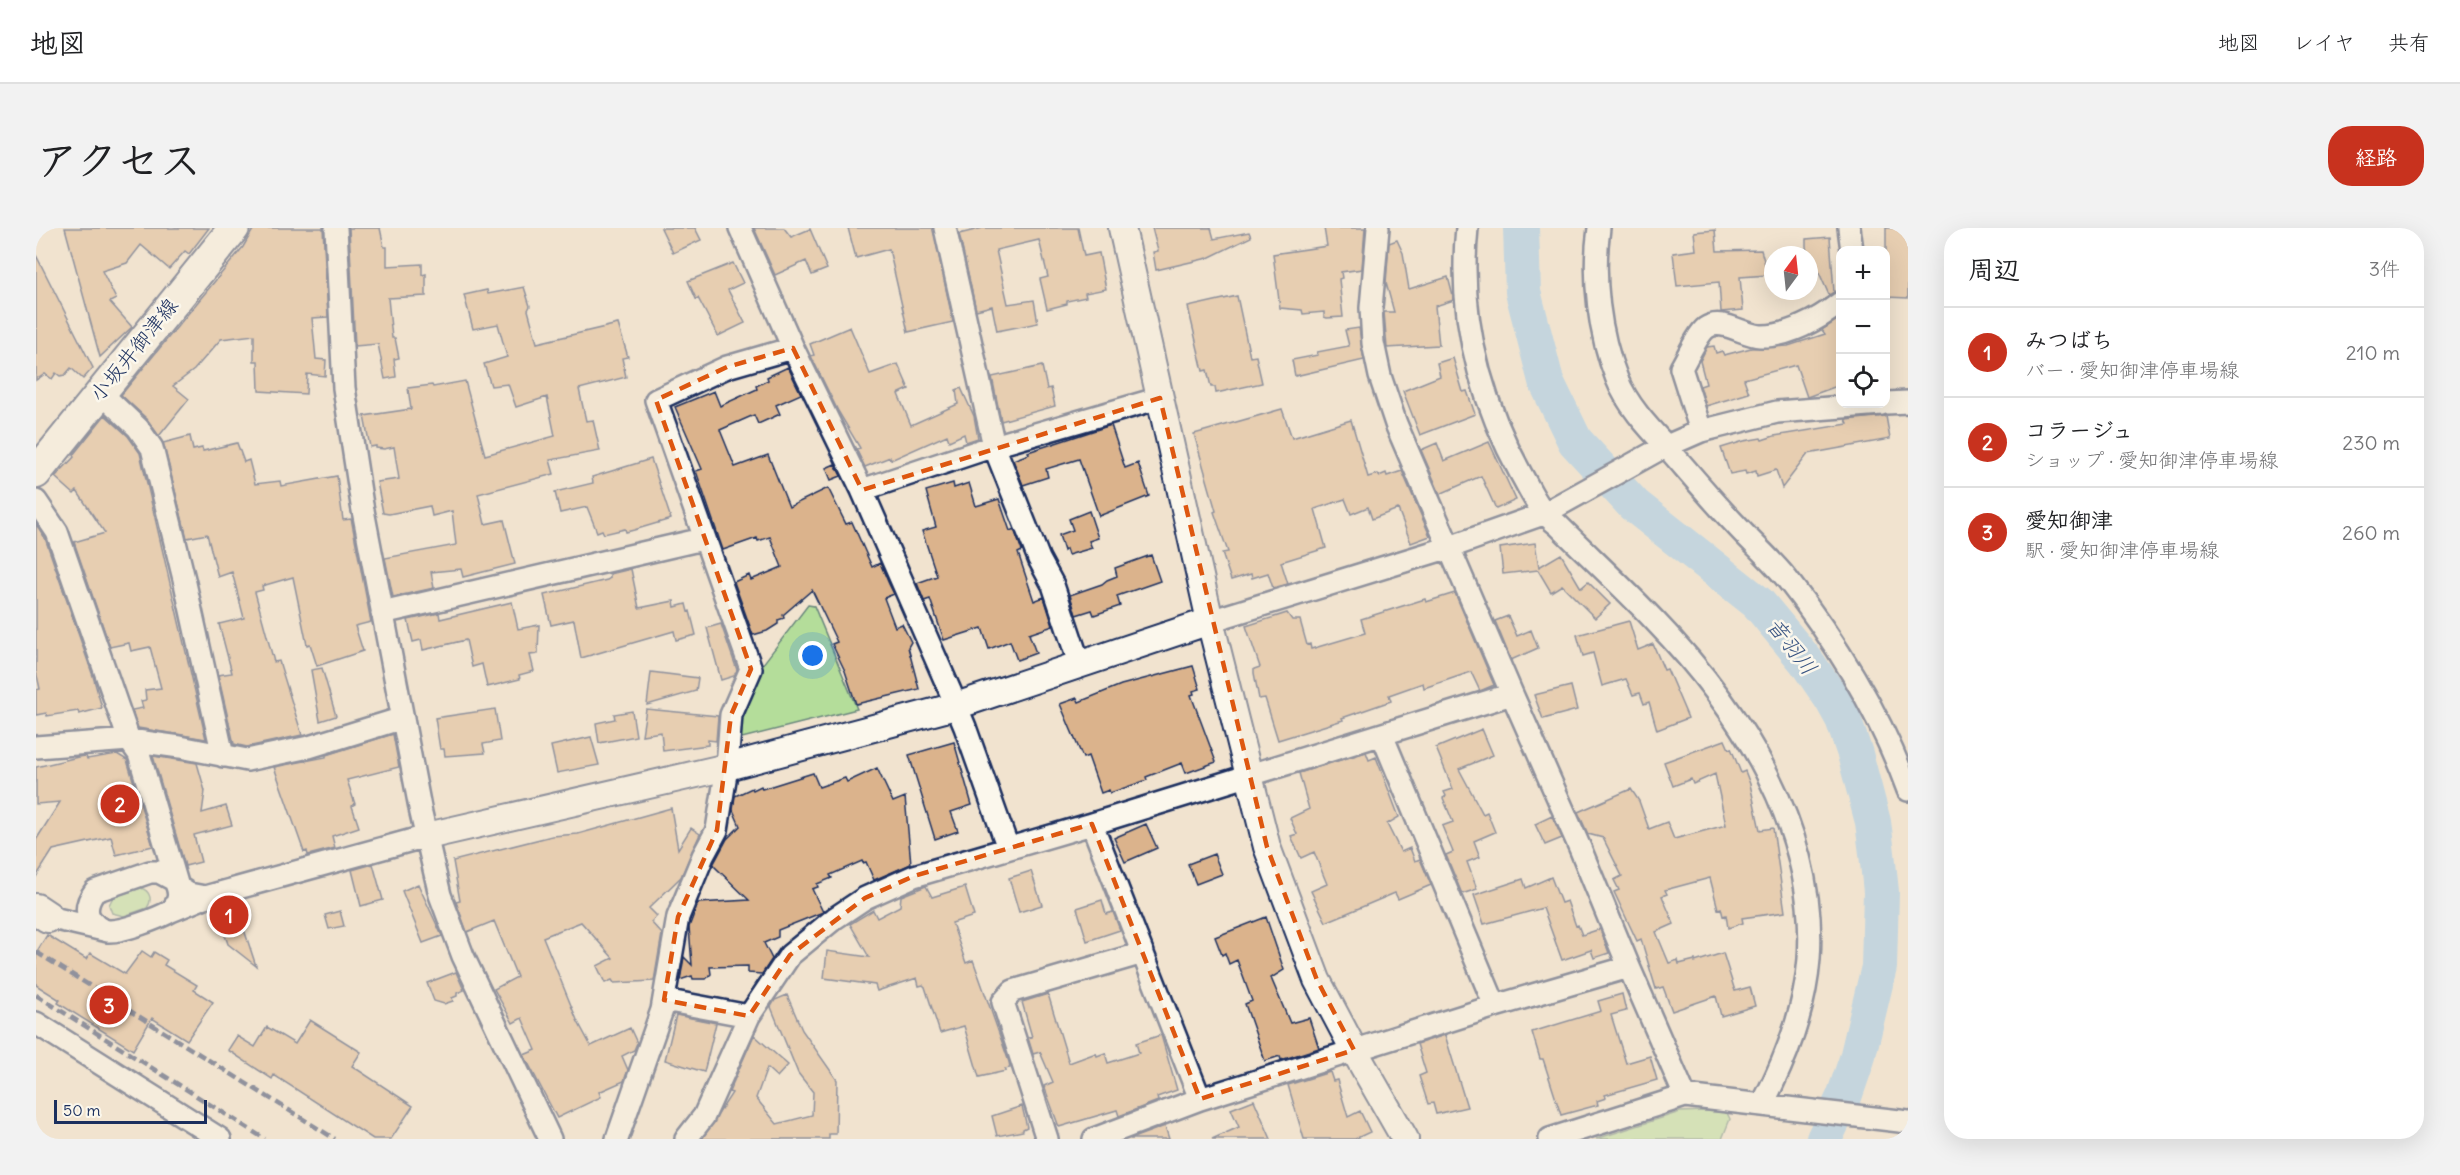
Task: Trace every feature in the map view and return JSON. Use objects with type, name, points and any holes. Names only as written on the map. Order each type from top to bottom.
[{"type":"main road","name":"小坂井御津線","points":[[36,472],[234,228]]},
{"type":"street","points":[[336,228],[344,388],[362,505],[440,895],[463,956],[550,1139]]},
{"type":"street","points":[[740,228],[862,490],[956,706],[1008,848]]},
{"type":"street","points":[[945,228],[994,446],[1039,559],[1053,585],[1080,666]]},
{"type":"street","points":[[1122,228],[1210,621],[1267,847],[1317,980],[1405,1139]]},
{"type":"street","points":[[1378,228],[1371,308],[1373,343],[1380,376],[1396,424],[1685,1096]]},
{"type":"street","points":[[1467,228],[1464,277],[1473,352],[1488,404],[1513,459],[1558,525],[1655,621],[1685,655],[1751,745],[1774,787],[1793,833],[1807,904],[1809,959],[1795,1032],[1765,1105]]},
{"type":"street","points":[[1599,228],[1595,255],[1597,284],[1604,333],[1617,380],[1635,410],[1663,447],[1785,577],[1820,624],[1853,673],[1879,722],[1908,790]]},
{"type":"street","points":[[1850,228],[1852,246]]},
{"type":"street","points":[[1701,431],[1681,368],[1704,329],[1715,324],[1760,336],[1787,332],[1814,320],[1836,306]]},
{"type":"street","points":[[617,1139],[664,1000],[678,917],[703,856],[717,830],[727,767],[731,715],[751,669],[703,539],[656,400],[727,367],[794,348]]},
{"type":"street","points":[[100,392],[138,428],[152,448],[185,583],[223,756]]},
{"type":"street","points":[[862,490],[994,446],[1160,398]]},
{"type":"street","points":[[1890,403],[1908,402]]},
{"type":"street","points":[[50,916],[107,931],[164,915],[205,897],[427,836],[727,767],[956,706],[1210,621],[1450,547],[1547,512],[1663,447],[1701,431],[1777,412],[1836,407]]},
{"type":"street","points":[[36,501],[57,532],[129,740],[139,754],[178,887],[177,904],[171,911]]},
{"type":"street","points":[[382,612],[703,539]]},
{"type":"street","points":[[686,1139],[704,1116],[749,1016],[790,955],[835,918],[865,898],[914,876],[1092,824],[1512,694]]},
{"type":"street","points":[[36,747],[129,740],[247,760],[309,747],[403,718]]},
{"type":"street","points":[[1382,735],[1495,1006]]},
{"type":"street","points":[[1092,824],[1200,1099]]},
{"type":"street","points":[[50,916],[80,913],[90,898],[103,887],[171,865]]},
{"type":"street","points":[[150,872],[168,874],[178,887],[189,894],[205,897]]},
{"type":"street","points":[[90,898],[88,915],[99,928],[107,931]]},
{"type":"street","points":[[1047,1139],[1004,1002],[1013,991],[1143,953]]},
{"type":"street","points":[[1094,1139],[1116,1135],[1200,1099],[1495,1006],[1629,967]]},
{"type":"street","points":[[664,1000],[749,1016]]},
{"type":"street","points":[[36,1023],[220,1139]]},
{"type":"street","points":[[1550,1139],[1685,1096],[1903,1124]]},
{"type":"highlighted area","points":[[793,348],[862,490],[1160,398],[1267,847],[1317,980],[1354,1050],[1200,1099],[1092,824],[914,876],[865,898],[790,955],[749,1016],[664,1000],[678,917],[717,830],[731,715],[751,669],[656,400],[727,367]]},
{"type":"green space","points":[[808,605],[814,606],[857,709],[742,738],[736,735],[753,677]]},
{"type":"green space","points":[[141,888],[150,896],[147,908],[124,916],[112,913],[109,905],[113,897]]},
{"type":"green space","points":[[1680,1112],[1727,1113],[1730,1119],[1722,1139],[1596,1139]]},
{"type":"building","points":[[65,228],[209,228],[189,254],[185,251],[169,269],[141,245],[127,263],[102,271],[116,299],[110,302],[132,327],[100,357]]},
{"type":"building","points":[[254,228],[323,228],[328,317],[312,318],[316,359],[326,360],[325,376],[307,374],[306,394],[259,391],[258,361],[254,361],[254,335],[221,339],[194,370],[173,386],[189,399],[159,436],[147,419],[121,395],[243,247]]},
{"type":"building","points":[[349,228],[380,228],[384,247],[387,247],[387,266],[422,264],[422,275],[426,274],[426,296],[388,298],[392,338],[395,338],[399,358],[394,359],[396,377],[385,379],[378,344],[355,346]]},
{"type":"building","points":[[661,228],[695,228],[701,240],[673,253]]},
{"type":"building","points":[[754,228],[784,228],[791,237],[810,229],[827,269],[812,275],[806,261],[775,275]]},
{"type":"building","points":[[848,228],[933,228],[953,322],[908,332],[889,249],[856,258]]},
{"type":"building","points":[[983,228],[1078,228],[1084,256],[1099,253],[1106,289],[1085,293],[1086,297],[1047,309],[1040,279],[1048,277],[1039,240],[996,250],[1008,304],[1034,300],[1038,323],[997,331],[992,306],[976,310],[959,234]]},
{"type":"building","points":[[1152,228],[1211,228],[1214,239],[1249,232],[1251,237],[1208,258],[1156,270],[1153,252],[1158,251]]},
{"type":"building","points":[[1324,228],[1365,228],[1362,269],[1341,272],[1342,278],[1339,279],[1343,317],[1327,318],[1324,317],[1324,312],[1303,314],[1302,310],[1280,308],[1273,254],[1327,246]]},
{"type":"building","points":[[1886,228],[1908,228],[1908,298],[1890,297],[1890,246],[1886,246]]},
{"type":"building","points":[[1715,230],[1717,251],[1761,250],[1764,275],[1740,277],[1743,310],[1721,312],[1719,282],[1677,286],[1673,253],[1696,250],[1694,232]]},
{"type":"building","points":[[1830,237],[1834,292],[1829,295],[1818,270],[1818,246],[1806,246],[1806,239]]},
{"type":"building","points":[[1397,240],[1403,253],[1409,289],[1448,277],[1454,300],[1435,306],[1439,345],[1387,348],[1384,312],[1394,312],[1386,283],[1389,243]]},
{"type":"building","points":[[36,255],[93,368],[83,379],[71,368],[65,375],[60,376],[56,373],[52,379],[45,374],[36,380]]},
{"type":"building","points":[[733,263],[743,283],[728,290],[745,323],[718,336],[688,281]]},
{"type":"building","points":[[524,287],[537,343],[618,324],[628,357],[622,358],[626,377],[579,389],[586,421],[593,420],[600,451],[550,460],[554,474],[478,494],[485,524],[504,520],[515,564],[463,577],[461,569],[431,572],[434,588],[393,597],[385,558],[456,545],[452,511],[432,516],[430,506],[389,514],[383,513],[377,482],[399,479],[394,447],[384,449],[376,448],[376,446],[370,447],[364,416],[411,409],[408,388],[432,385],[433,387],[465,381],[485,455],[555,436],[547,397],[516,407],[508,384],[491,386],[484,364],[507,357],[498,324],[473,329],[464,295],[487,290],[488,294]]},
{"type":"building","points":[[1237,296],[1250,357],[1256,356],[1262,383],[1216,393],[1215,387],[1211,387],[1207,370],[1203,371],[1188,307]]},
{"type":"building","points":[[1836,321],[1836,386],[1807,397],[1796,365],[1744,379],[1749,393],[1706,406],[1700,386],[1706,384],[1700,361],[1707,347],[1714,346],[1716,353],[1722,351],[1724,355],[1751,348],[1788,346],[1825,334],[1822,330]]},
{"type":"building","points":[[850,327],[870,374],[898,364],[909,389],[898,394],[911,425],[958,404],[956,390],[961,388],[974,416],[978,438],[966,442],[964,434],[949,441],[947,435],[891,460],[890,457],[865,467],[856,449],[860,448],[838,411],[811,356],[814,355],[810,344]]},
{"type":"building","points":[[1359,328],[1364,360],[1295,376],[1292,360],[1318,355],[1317,352],[1349,346],[1345,330]]},
{"type":"building","points":[[1453,358],[1463,392],[1467,391],[1475,414],[1420,435],[1403,391],[1440,376],[1437,363]]},
{"type":"building","points":[[1042,366],[1047,389],[1051,388],[1055,406],[1001,421],[992,377]]},
{"type":"building","points":[[788,367],[801,394],[776,405],[780,414],[758,424],[754,415],[720,430],[735,467],[768,455],[789,507],[828,488],[846,524],[852,522],[872,567],[880,563],[894,594],[884,598],[895,627],[902,624],[911,642],[908,647],[919,689],[856,704],[845,671],[832,644],[837,642],[812,590],[783,615],[784,618],[778,620],[778,624],[767,631],[753,635],[734,582],[749,575],[751,580],[782,567],[770,537],[758,541],[757,538],[723,550],[696,471],[702,469],[675,407],[714,391],[720,406],[757,389],[756,386],[768,380],[767,377]]},
{"type":"building","points":[[1282,409],[1292,438],[1351,420],[1368,477],[1386,473],[1387,476],[1402,471],[1430,536],[1411,543],[1398,509],[1372,519],[1368,507],[1351,514],[1345,499],[1315,509],[1326,548],[1281,562],[1288,584],[1273,588],[1268,573],[1252,578],[1251,574],[1231,580],[1222,553],[1228,552],[1214,512],[1216,511],[1194,434]]},
{"type":"building","points":[[105,415],[128,436],[140,453],[206,739],[138,728],[132,710],[143,708],[141,701],[146,700],[145,690],[161,688],[150,647],[131,651],[129,643],[110,647],[74,542],[105,533],[77,491],[74,494],[55,477],[74,457],[73,455]]},
{"type":"building","points":[[1886,416],[1890,439],[1808,454],[1782,488],[1776,470],[1757,476],[1756,471],[1746,474],[1745,471],[1730,474],[1721,448],[1744,441],[1761,438],[1762,440],[1848,424],[1846,420]]},
{"type":"building","points":[[1111,425],[1125,468],[1138,463],[1149,496],[1099,516],[1079,459],[1046,469],[1048,477],[1023,485],[1013,460],[1029,454],[1028,452]]},
{"type":"building","points":[[190,436],[193,450],[202,448],[203,451],[237,443],[244,462],[249,460],[255,484],[280,481],[281,486],[337,476],[343,520],[351,519],[371,622],[355,626],[363,651],[317,666],[310,644],[307,645],[293,577],[262,586],[263,590],[255,592],[274,662],[279,661],[302,735],[247,747],[234,744],[218,675],[232,673],[219,624],[244,618],[232,572],[218,577],[207,534],[187,538],[163,443]]},
{"type":"building","points":[[1489,442],[1516,500],[1496,509],[1481,476],[1440,494],[1421,450],[1437,443],[1444,461]]},
{"type":"building","points":[[651,459],[671,519],[626,532],[625,529],[604,534],[602,530],[597,532],[587,507],[560,513],[555,492],[593,483],[592,477]]},
{"type":"building","points":[[835,464],[841,476],[831,480],[826,468]]},
{"type":"building","points":[[953,483],[954,488],[969,483],[976,506],[999,499],[1010,531],[1014,529],[1022,551],[1018,553],[1034,601],[1044,597],[1053,626],[1029,634],[1036,653],[1017,660],[1010,641],[989,649],[982,628],[944,640],[930,599],[924,601],[917,583],[937,576],[922,531],[936,527],[926,491]]},
{"type":"building","points":[[1089,511],[1098,538],[1089,541],[1092,548],[1068,555],[1066,549],[1064,551],[1059,535],[1073,530],[1069,519]]},
{"type":"building","points":[[36,524],[45,538],[102,708],[79,714],[78,711],[47,716],[46,713],[36,715],[36,690],[40,689],[36,671]]},
{"type":"building","points":[[1535,543],[1539,567],[1561,554],[1581,588],[1588,582],[1610,604],[1595,618],[1562,585],[1551,592],[1538,570],[1503,574],[1500,548]]},
{"type":"building","points":[[1151,555],[1160,581],[1117,596],[1120,606],[1094,615],[1092,610],[1076,615],[1070,595],[1102,584],[1117,576],[1115,568]]},
{"type":"building","points":[[631,569],[639,608],[674,601],[675,607],[686,604],[696,635],[676,640],[674,631],[581,658],[574,620],[551,625],[544,595],[607,580],[610,574]]},
{"type":"building","points":[[1455,593],[1494,685],[1480,691],[1471,672],[1424,688],[1423,683],[1389,695],[1391,701],[1342,718],[1343,720],[1278,740],[1265,698],[1259,699],[1254,669],[1260,667],[1246,626],[1287,613],[1292,620],[1300,620],[1307,645],[1310,644],[1311,649],[1365,633],[1361,619],[1425,599],[1426,602]]},
{"type":"building","points":[[512,602],[518,629],[539,625],[538,654],[530,655],[534,671],[519,675],[520,679],[487,687],[482,664],[472,667],[466,640],[423,650],[421,640],[413,642],[408,620],[439,613],[440,619]]},
{"type":"building","points":[[1508,616],[1517,636],[1531,630],[1538,648],[1511,660],[1495,621]]},
{"type":"building","points":[[1629,621],[1638,650],[1653,644],[1664,670],[1667,669],[1688,718],[1657,730],[1649,702],[1644,704],[1640,693],[1633,695],[1626,679],[1602,686],[1593,653],[1583,656],[1577,635]]},
{"type":"building","points":[[721,624],[737,670],[734,676],[721,680],[707,628]]},
{"type":"building","points":[[1193,666],[1200,689],[1193,691],[1194,694],[1191,695],[1216,762],[1186,773],[1182,763],[1146,777],[1147,780],[1110,793],[1109,790],[1101,793],[1088,756],[1083,758],[1060,704],[1077,698],[1079,702],[1121,685]]},
{"type":"building","points":[[322,668],[336,716],[320,721],[311,670]]},
{"type":"building","points":[[651,672],[698,678],[696,691],[647,705]]},
{"type":"building","points":[[1571,686],[1577,710],[1543,719],[1534,695]]},
{"type":"building","points":[[495,709],[500,741],[483,744],[485,753],[445,756],[444,749],[440,749],[435,718]]},
{"type":"building","points":[[646,709],[718,716],[716,741],[708,740],[708,745],[663,751],[661,732],[642,735]]},
{"type":"building","points":[[632,711],[636,736],[599,743],[596,723],[615,719],[614,714]]},
{"type":"building","points":[[1482,729],[1493,755],[1459,769],[1483,814],[1487,812],[1495,832],[1474,841],[1480,857],[1467,862],[1477,889],[1462,894],[1446,855],[1453,852],[1442,826],[1453,822],[1443,798],[1446,796],[1444,792],[1453,789],[1436,748]]},
{"type":"building","points":[[393,734],[399,767],[347,780],[355,804],[352,806],[359,827],[332,836],[335,848],[308,855],[307,851],[304,852],[274,767],[326,757],[326,755]]},
{"type":"building","points":[[591,737],[599,765],[557,773],[551,746]]},
{"type":"building","points":[[1725,740],[1729,749],[1731,748],[1741,773],[1745,771],[1760,830],[1773,828],[1785,912],[1742,918],[1743,923],[1728,928],[1726,915],[1723,916],[1721,908],[1718,909],[1710,878],[1665,890],[1667,894],[1662,896],[1674,924],[1656,932],[1669,963],[1678,960],[1679,964],[1695,960],[1695,962],[1723,953],[1735,991],[1750,987],[1755,1006],[1721,1016],[1716,996],[1672,1011],[1663,987],[1656,989],[1641,939],[1637,941],[1614,892],[1619,890],[1614,880],[1622,876],[1603,838],[1588,834],[1578,812],[1631,789],[1639,801],[1649,829],[1667,822],[1674,839],[1726,825],[1715,774],[1693,784],[1691,779],[1673,786],[1664,762]]},
{"type":"building","points":[[954,742],[972,805],[951,812],[958,831],[935,839],[909,755]]},
{"type":"building","points":[[1366,752],[1369,760],[1376,757],[1399,817],[1387,824],[1401,852],[1410,848],[1415,861],[1420,859],[1431,885],[1398,899],[1395,893],[1326,922],[1311,891],[1327,884],[1314,852],[1301,858],[1291,836],[1297,834],[1290,818],[1309,809],[1299,773]]},
{"type":"building","points":[[117,754],[127,760],[153,846],[116,855],[111,837],[53,850],[36,877],[36,840],[60,802],[36,804],[36,767],[78,757],[86,756],[87,759]]},
{"type":"building","points":[[153,756],[197,763],[205,791],[202,813],[226,806],[232,825],[194,835],[201,862],[185,866]]},
{"type":"building","points":[[877,768],[893,802],[905,797],[911,864],[874,880],[866,862],[862,861],[830,875],[832,878],[817,884],[818,887],[812,889],[823,912],[778,930],[778,937],[764,943],[772,959],[762,974],[748,973],[748,966],[710,967],[711,974],[706,979],[693,979],[692,976],[680,980],[684,957],[692,965],[689,927],[698,903],[749,900],[713,865],[727,839],[740,826],[733,810],[735,796],[752,788],[753,790],[761,786],[762,789],[813,773],[819,787],[845,778],[847,782]]},
{"type":"building","points":[[671,808],[678,849],[691,828],[700,834],[681,877],[649,908],[657,916],[651,922],[662,934],[654,981],[614,983],[612,980],[605,983],[597,966],[613,958],[581,922],[543,937],[577,1020],[591,1046],[630,1028],[637,1043],[634,1050],[622,1056],[628,1070],[624,1081],[599,1092],[601,1097],[557,1118],[524,1055],[536,1050],[522,1018],[513,1023],[494,989],[517,977],[494,921],[467,932],[456,902],[460,901],[453,861],[552,836],[578,834]]},
{"type":"building","points":[[1552,816],[1562,838],[1545,845],[1535,824]]},
{"type":"building","points":[[1146,824],[1157,848],[1125,862],[1114,838]]},
{"type":"building","points":[[1214,854],[1222,874],[1196,884],[1188,864]]},
{"type":"building","points":[[373,864],[383,900],[361,906],[352,870]]},
{"type":"building","points":[[1031,871],[1042,905],[1019,912],[1009,878]]},
{"type":"building","points":[[1551,877],[1561,903],[1567,901],[1576,926],[1578,925],[1582,935],[1600,929],[1609,953],[1594,958],[1591,950],[1562,960],[1543,908],[1484,924],[1474,895],[1523,879],[1526,888]]},
{"type":"building","points":[[418,884],[442,936],[423,943],[402,891]]},
{"type":"building","points":[[926,886],[932,897],[965,887],[974,916],[952,923],[966,963],[973,960],[1009,1062],[1010,1068],[1005,1069],[1006,1071],[979,1077],[964,1026],[940,1033],[925,987],[919,986],[917,978],[877,991],[875,985],[824,978],[827,951],[869,957],[850,924],[873,910],[877,918],[900,906],[901,896]]},
{"type":"building","points":[[1102,900],[1106,914],[1113,912],[1120,930],[1087,941],[1077,908]]},
{"type":"building","points":[[235,902],[256,966],[228,944],[218,914],[226,905]]},
{"type":"building","points":[[340,911],[344,926],[329,929],[325,915]]},
{"type":"building","points":[[1266,917],[1284,970],[1271,978],[1290,1023],[1309,1018],[1319,1048],[1281,1060],[1280,1056],[1265,1061],[1245,1004],[1252,1001],[1237,960],[1229,964],[1225,953],[1222,955],[1215,937]]},
{"type":"building","points":[[47,935],[86,959],[90,953],[125,974],[142,951],[151,957],[154,952],[167,960],[164,965],[197,985],[194,990],[213,1002],[187,1040],[152,1018],[133,1050],[58,1003],[60,1000],[36,985],[36,953]]},
{"type":"building","points":[[456,972],[464,990],[452,998],[453,1001],[444,1004],[434,1001],[427,983]]},
{"type":"building","points":[[1048,994],[1069,1063],[1096,1053],[1097,1056],[1105,1053],[1108,1063],[1139,1053],[1136,1043],[1161,1035],[1177,1090],[1157,1097],[1158,1101],[1119,1116],[1117,1110],[1059,1127],[1044,1086],[1053,1082],[1040,1052],[1033,1054],[1028,1038],[1032,1037],[1022,1002]]},
{"type":"building","points":[[1622,994],[1626,1011],[1611,1015],[1626,1063],[1650,1056],[1657,1080],[1605,1095],[1606,1098],[1597,1101],[1598,1105],[1561,1115],[1532,1032],[1601,1011],[1598,1001]]},
{"type":"building","points":[[787,995],[802,1030],[837,1080],[836,1134],[829,1134],[829,1139],[702,1139],[732,1093],[729,1092],[754,1035],[788,1065],[777,1077],[767,1068],[756,1098],[777,1124],[812,1115],[813,1092],[798,1073],[771,1007],[775,1000]]},
{"type":"building","points":[[676,1015],[716,1023],[704,1072],[665,1060]]},
{"type":"building","points":[[310,1020],[361,1052],[352,1066],[413,1106],[391,1139],[373,1139],[274,1075],[272,1079],[228,1050],[237,1036],[255,1047],[267,1027],[295,1044]]},
{"type":"building","points":[[1445,1035],[1467,1107],[1436,1114],[1433,1103],[1428,1104],[1419,1076],[1426,1073],[1417,1044]]},
{"type":"building","points":[[1330,1072],[1333,1081],[1337,1080],[1348,1117],[1360,1111],[1370,1132],[1355,1139],[1304,1139],[1288,1085]]},
{"type":"building","points":[[1254,1100],[1271,1139],[1212,1139],[1239,1127],[1231,1109]]},
{"type":"building","points":[[1022,1106],[1027,1127],[1023,1131],[997,1136],[992,1116]]},
{"type":"building","points":[[1165,1126],[1169,1139],[1130,1139]]},
{"type":"waterway","name":"音羽川","points":[[1521,228],[1523,292],[1546,381],[1575,441],[1634,505],[1758,603],[1806,661],[1832,699],[1843,719],[1855,754],[1873,822],[1877,853],[1881,892],[1879,967],[1857,1059],[1844,1097],[1824,1139]]},
{"type":"railway","points":[[36,952],[335,1139]]},
{"type":"railway","points":[[36,995],[265,1139]]},
{"type":"place","name":"コラージュ","points":[[120,804]]},
{"type":"place","name":"みつばち","points":[[229,915]]},
{"type":"place","name":"愛知御津","points":[[109,1005]]}]
